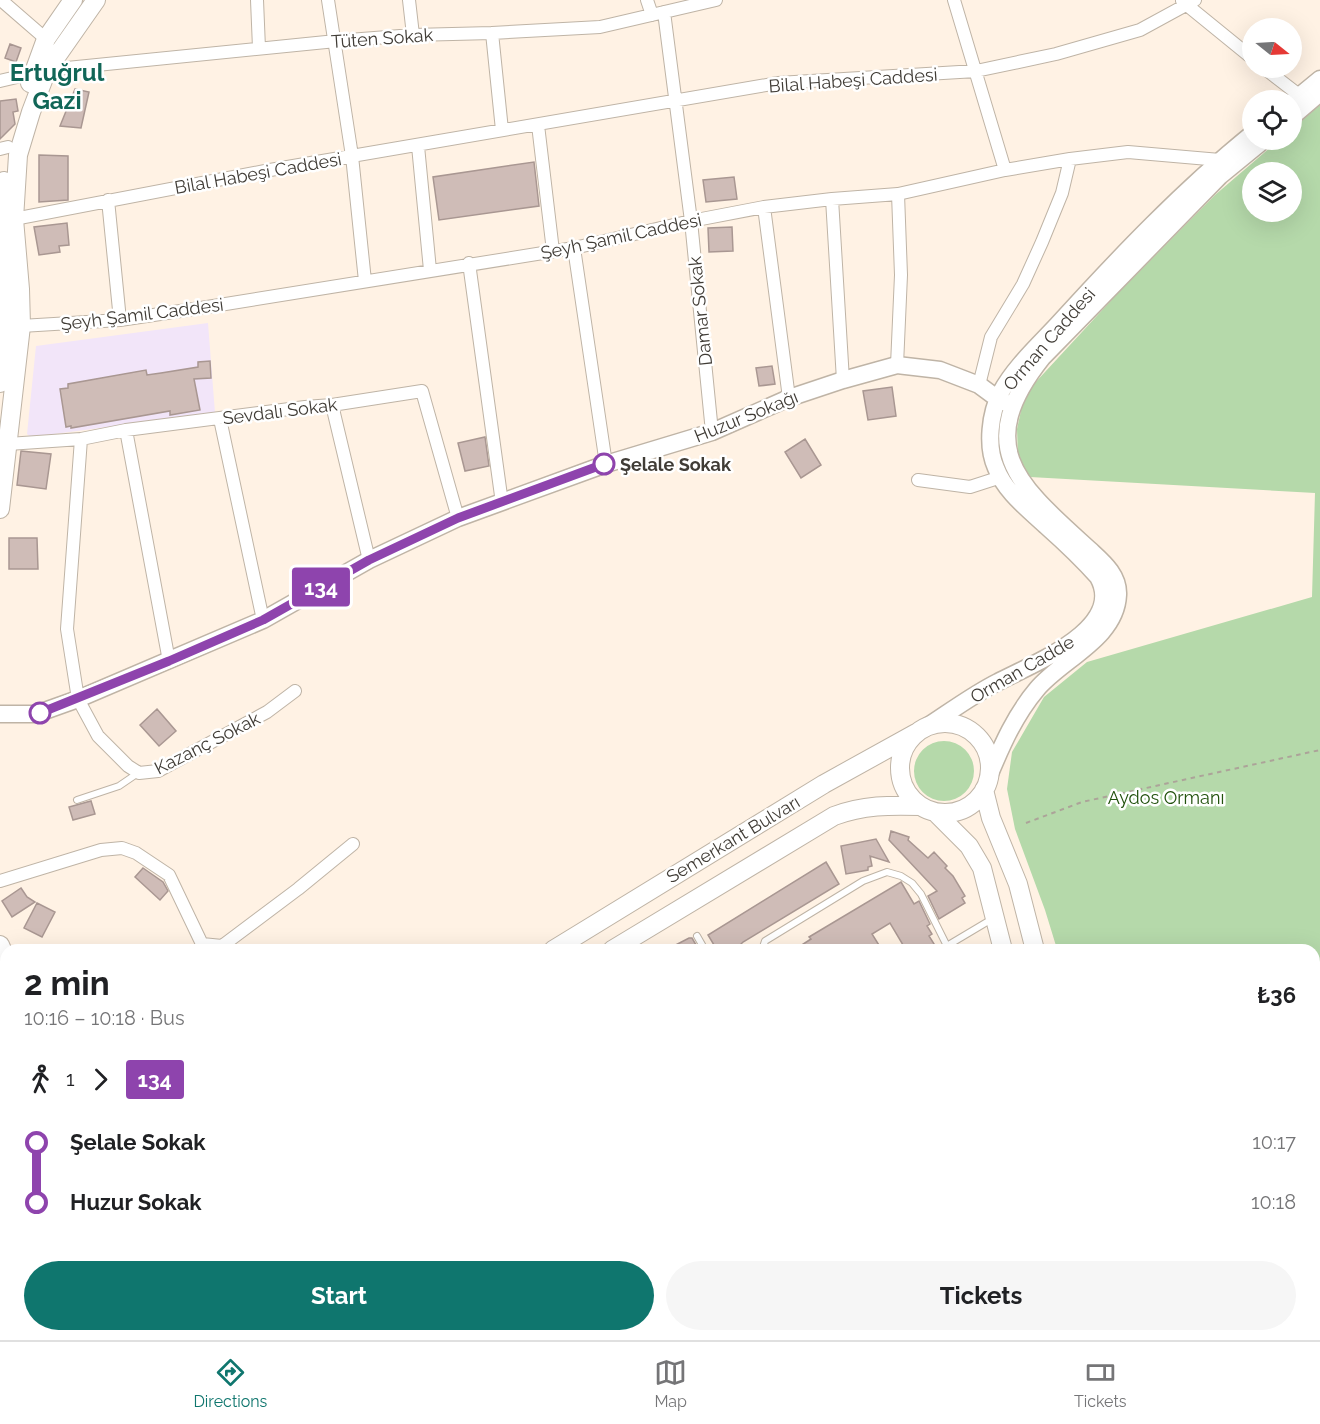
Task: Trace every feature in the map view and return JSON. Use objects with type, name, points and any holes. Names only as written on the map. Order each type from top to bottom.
[{"type":"main road","points":[[0,509],[21,326],[20,289],[4,227],[18,155],[31,112],[46,39],[73,0]]},
{"type":"main road","points":[[0,383],[3,337],[9,309],[4,227],[4,148],[40,72],[96,0]]},
{"type":"main road","points":[[1002,944],[982,868],[969,846],[907,791],[900,771],[901,757],[906,744],[922,729],[948,723],[968,729],[986,749],[989,762],[986,783],[991,818],[1018,884],[1033,944]]},
{"type":"main road","name":"Semerkant Bulvarı","points":[[563,944],[814,790],[922,729]]},
{"type":"main road","points":[[928,809],[950,813],[963,809],[975,801],[986,783]]},
{"type":"main road","name":"Semerkant Bulvarı","points":[[622,944],[834,816],[854,808],[877,805],[928,809]]},
{"type":"street","points":[[1,0],[46,39]]},
{"type":"street","points":[[257,0],[259,48]]},
{"type":"street","points":[[328,0],[352,156],[364,281]]},
{"type":"street","points":[[409,0],[413,35]]},
{"type":"street","name":"Damar Sokak","points":[[647,0],[658,13],[676,100],[691,221],[712,432]]},
{"type":"street","name":"Tüten Sokak","points":[[0,81],[40,72],[336,41],[413,35],[600,27],[716,0]]},
{"type":"street","points":[[954,0],[1005,170]]},
{"type":"street","points":[[1188,2],[1242,49]]},
{"type":"street","name":"Bilal Habeşi Caddesi","points":[[4,227],[108,200],[778,83],[976,71],[1056,54],[1140,30],[1188,2]]},
{"type":"street","points":[[492,33],[502,130]]},
{"type":"street","points":[[1274,78],[1286,90]]},
{"type":"street","points":[[1302,93],[1320,79]]},
{"type":"street","points":[[1302,108],[1320,93]]},
{"type":"street","points":[[538,125],[553,251]]},
{"type":"street","name":"Orman Caddesi","points":[[1097,565],[1017,500],[1001,477],[993,458],[991,429],[1005,402],[1016,371],[1070,311],[1154,225],[1220,160],[1242,142]]},
{"type":"street","points":[[418,146],[430,270]]},
{"type":"street","name":"Orman Caddesi","points":[[1097,565],[1034,498],[1015,472],[1009,454],[1005,402],[1042,358],[1220,176],[1252,150]]},
{"type":"street","name":"Şeyh Şamil Caddesi","points":[[21,326],[120,320],[574,248],[764,207],[898,194],[1005,170],[1070,159],[1128,152],[1220,160]]},
{"type":"street","points":[[979,385],[991,338],[1023,284],[1042,242],[1062,193],[1070,159]]},
{"type":"street","points":[[897,365],[901,275],[898,194]]},
{"type":"street","points":[[832,199],[843,380]]},
{"type":"street","points":[[108,200],[120,320]]},
{"type":"street","points":[[764,207],[789,398]]},
{"type":"street","points":[[574,248],[606,464]]},
{"type":"street","points":[[469,263],[502,502]]},
{"type":"street","name":"Huzur Sokağı","points":[[0,714],[36,714],[78,699],[263,620],[369,560],[458,518],[606,464],[712,432],[789,398],[843,380],[897,365],[940,370],[979,385],[1005,402]]},
{"type":"street","name":"Sevdalı Sokak","points":[[8,444],[81,439],[126,430],[332,405],[422,391],[458,518]]},
{"type":"street","points":[[332,405],[369,560]]},
{"type":"street","points":[[220,418],[263,620]]},
{"type":"street","points":[[126,430],[169,661]]},
{"type":"street","name":"Kazanç Sokak","points":[[81,439],[67,629],[78,699],[98,736],[128,766],[139,773],[158,771],[267,712],[295,691]]},
{"type":"street","points":[[918,480],[970,487],[1001,477]]},
{"type":"street","name":"Orman Cadde","points":[[922,729],[996,682],[1056,652],[1084,632],[1101,609],[1105,597],[1097,565]]},
{"type":"street","name":"Orman Cadde","points":[[986,783],[1006,734],[1025,704],[1051,674],[1098,635],[1114,612],[1119,592],[1110,570],[1097,565]]},
{"type":"street","points":[[225,944],[298,890],[353,844]]},
{"type":"street","points":[[0,881],[100,850],[122,848],[136,853],[169,874],[202,944]]},
{"type":"lane","points":[[77,800],[119,786],[139,773]]},
{"type":"lane","points":[[764,944],[765,940],[863,880],[887,872],[901,876],[912,883],[921,894],[946,944]]},
{"type":"lane","points":[[950,944],[995,917]]},
{"type":"lane","points":[[697,936],[702,944]]},
{"type":"path","points":[[1026,823],[1082,802],[1320,750]]},
{"type":"shaded area","points":[[208,323],[215,413],[31,437],[27,434],[36,346]]},
{"type":"green space","name":"Aydos Ormanı","points":[[1320,105],[1320,944],[1055,944],[1015,829],[1007,789],[1012,752],[1044,697],[1087,662],[1312,597],[1315,493],[1030,477],[1018,459],[1017,429],[1022,406],[1033,385],[1118,293],[1215,195],[1242,172],[1242,222],[1302,222],[1302,162],[1253,162],[1267,150],[1302,150],[1302,120]]},
{"type":"green space","points":[[944,741],[961,746],[969,754],[974,771],[969,788],[961,796],[944,801],[927,796],[919,788],[914,771],[919,754],[927,746]]},
{"type":"building","points":[[10,44],[21,48],[16,62],[5,58]]},
{"type":"building","points":[[75,89],[89,92],[81,128],[60,126]]},
{"type":"building","points":[[16,99],[18,111],[13,112],[15,124],[0,139],[0,101]]},
{"type":"building","points":[[39,155],[68,156],[68,200],[39,202]]},
{"type":"building","points":[[534,162],[539,206],[439,220],[433,177]]},
{"type":"building","points":[[734,177],[737,199],[706,202],[703,180]]},
{"type":"building","points":[[67,223],[69,245],[59,246],[60,252],[39,255],[34,227]]},
{"type":"building","points":[[732,227],[733,251],[709,252],[708,228]]},
{"type":"building","points":[[210,361],[211,378],[194,379],[200,410],[170,415],[170,411],[66,427],[60,389],[68,388],[68,384],[146,370],[147,375],[161,373],[198,367],[198,362]]},
{"type":"building","points":[[772,366],[775,384],[759,386],[756,368]]},
{"type":"building","points":[[892,387],[896,416],[868,420],[863,391]]},
{"type":"building","points":[[485,437],[489,466],[465,471],[458,443]]},
{"type":"building","points":[[805,439],[821,465],[801,478],[785,452]]},
{"type":"building","points":[[21,451],[51,454],[46,489],[17,485]]},
{"type":"building","points":[[9,538],[37,538],[38,569],[9,569]]},
{"type":"building","points":[[157,709],[176,731],[159,746],[140,725]]},
{"type":"building","points":[[91,801],[95,814],[73,820],[69,807]]},
{"type":"building","points":[[891,831],[909,837],[908,840],[928,858],[934,852],[947,866],[945,868],[953,876],[965,896],[962,898],[965,903],[939,919],[928,896],[937,891],[889,840]]},
{"type":"building","points":[[876,839],[889,862],[870,856],[872,866],[868,867],[868,870],[846,874],[841,846]]},
{"type":"building","points":[[826,862],[839,884],[741,944],[713,944],[708,935]]},
{"type":"building","points":[[143,868],[163,882],[168,891],[160,900],[135,877]]},
{"type":"building","points":[[901,882],[914,904],[919,901],[930,924],[927,926],[932,934],[929,936],[934,944],[902,944],[890,923],[872,934],[878,944],[803,944],[811,939],[809,937]]},
{"type":"building","points":[[21,888],[27,897],[35,902],[12,917],[2,901]]},
{"type":"building","points":[[37,903],[55,912],[42,937],[24,928]]},
{"type":"building","points":[[692,938],[696,944],[678,944]]},
{"type":"bus line","name":"134","points":[[40,713],[263,620],[369,560],[458,518],[604,464]]},
{"type":"place","name":"Şelale Sokak","points":[[604,464]]},
{"type":"district","name":"Ertuğrul Gazi","points":[[57,86]]}]
